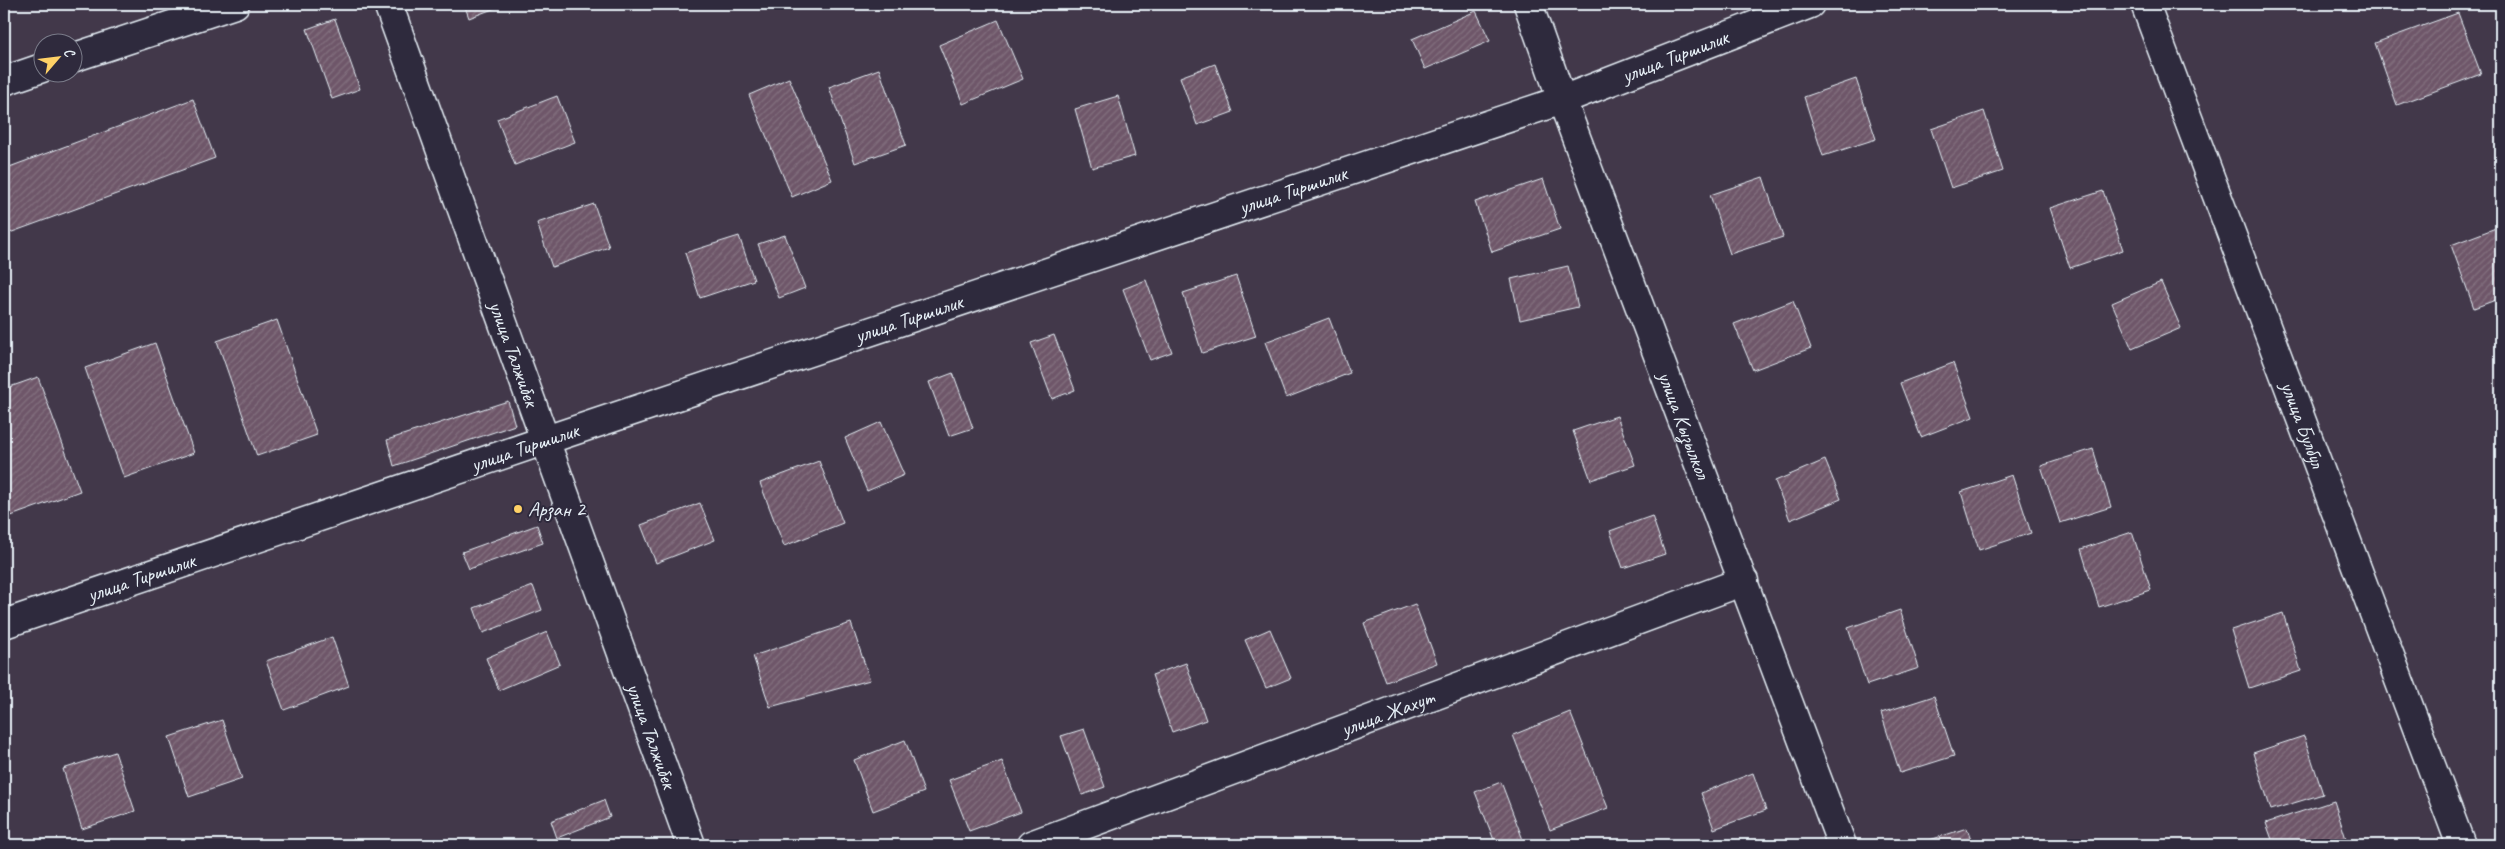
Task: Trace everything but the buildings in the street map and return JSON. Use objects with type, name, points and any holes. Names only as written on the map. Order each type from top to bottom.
[{"type":"street","points":[[82,55],[235,4]]},
{"type":"street","name":"улица Талжибек","points":[[388,4],[691,845]]},
{"type":"street","name":"улица Кызылкол","points":[[1528,4],[1562,100],[1842,845]]},
{"type":"street","name":"улица Тиршилик","points":[[4,624],[546,440],[1562,100],[1810,4]]},
{"type":"street","name":"улица Булбул","points":[[2145,4],[2461,845]]},
{"type":"street","points":[[4,81],[32,71]]},
{"type":"street","name":"улица Жахут","points":[[1031,845],[1744,582]]},
{"type":"place","name":"Арзан 2","points":[[518,509]]}]
